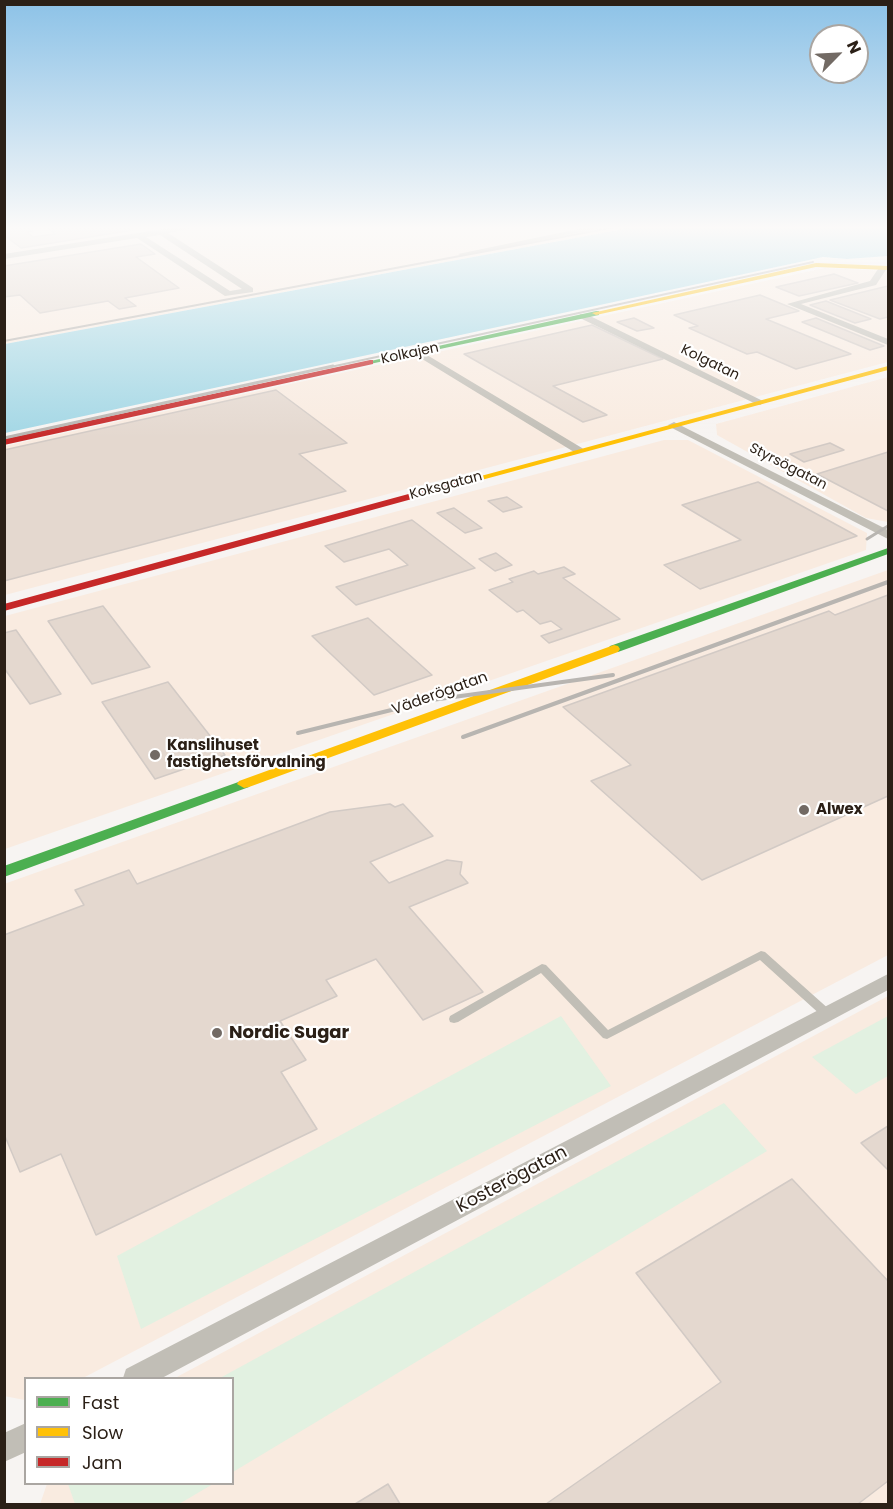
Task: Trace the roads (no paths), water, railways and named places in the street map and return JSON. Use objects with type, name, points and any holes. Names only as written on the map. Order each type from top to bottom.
[{"type":"street","name":"Kolkajen","points":[[4,442],[672,296]]},
{"type":"street","points":[[819,296],[792,303],[888,342]]},
{"type":"street","name":"Kolgatan","points":[[583,316],[760,402]]},
{"type":"street","points":[[417,352],[578,450]]},
{"type":"street","name":"Koksgatan","points":[[4,608],[578,450],[888,368]]},
{"type":"street","name":"Styrsögatan","points":[[674,425],[888,535]]},
{"type":"street","name":"Väderögatan","points":[[4,872],[494,692],[888,551]]},
{"type":"street","name":"Kosterögatan","points":[[138,1377],[888,981]]},
{"type":"street","points":[[4,1448],[24,1438]]},
{"type":"lane","points":[[454,1019],[542,968],[607,1035],[761,955],[827,1014]]},
{"type":"water","points":[[261,296],[640,296],[5,433],[5,344]]},
{"type":"railway","points":[[4,341],[243,296]]},
{"type":"railway","points":[[326,368],[655,296]]},
{"type":"railway","points":[[4,438],[333,366]]},
{"type":"railway","points":[[867,539],[888,526]]},
{"type":"railway","points":[[463,737],[888,582]]},
{"type":"railway","points":[[298,733],[432,700],[613,675]]},
{"type":"place","name":"Kanslihuset fastighetsförvalning","points":[[155,755]]},
{"type":"place","name":"Alwex","points":[[804,810]]},
{"type":"place","name":"Nordic Sugar","points":[[217,1033]]}]
